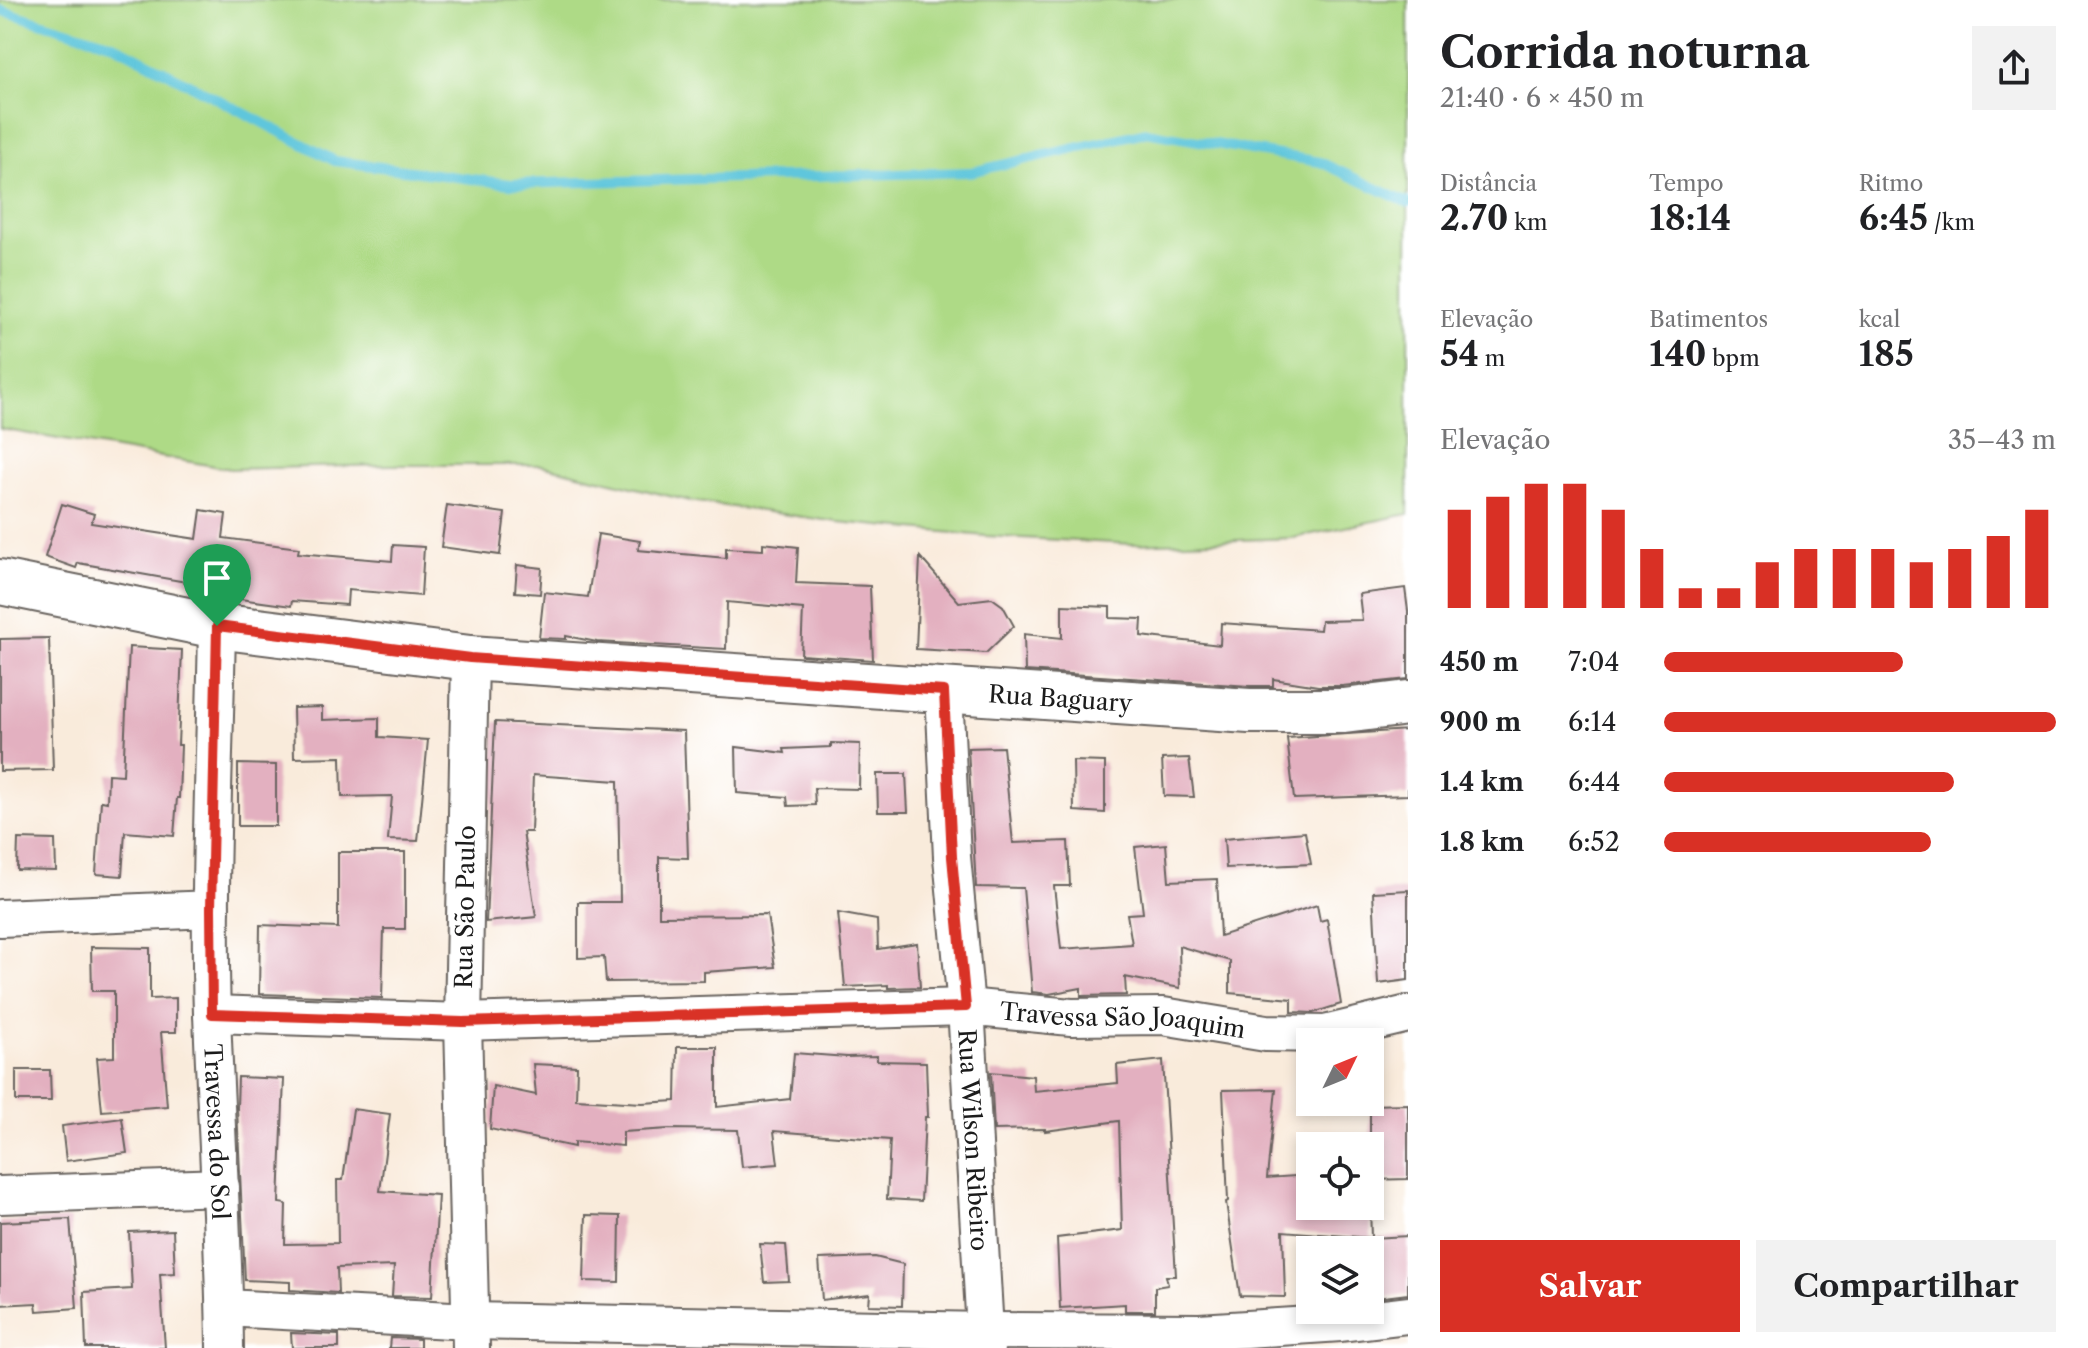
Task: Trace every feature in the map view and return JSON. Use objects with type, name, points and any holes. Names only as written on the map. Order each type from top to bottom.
[{"type":"street","name":"Rua Baguary","points":[[0,582],[217,626],[470,658],[1249,711],[1344,711],[1408,703]]},
{"type":"street","name":"Travessa do Sol","points":[[217,626],[212,1014],[225,1348]]},
{"type":"street","name":"Rua São Paulo","points":[[470,658],[463,1022],[470,1334]]},
{"type":"street","name":"Rua Wilson Ribeiro","points":[[944,691],[952,857],[966,1007],[986,1340]]},
{"type":"street","points":[[0,918],[211,909]]},
{"type":"street","name":"Travessa São Joaquim","points":[[212,1014],[463,1022],[966,1007],[1071,1017],[1163,1016],[1266,1033],[1325,1034],[1408,1014]]},
{"type":"street","points":[[0,1195],[221,1187]]},
{"type":"street","points":[[225,1308],[470,1334],[986,1340],[1200,1332],[1341,1323],[1408,1315]]},
{"type":"green space","points":[[0,0],[1408,0],[1408,514],[1293,538],[1132,544],[986,536],[838,522],[690,501],[541,465],[231,469],[0,429]]},
{"type":"building","points":[[62,504],[94,514],[91,523],[197,539],[201,510],[226,514],[223,538],[299,548],[298,553],[392,561],[393,545],[424,547],[421,596],[348,590],[347,605],[292,601],[291,606],[190,592],[192,583],[78,563],[76,568],[45,557]]},
{"type":"building","points":[[447,505],[505,513],[500,555],[441,547]]},
{"type":"building","points":[[598,534],[640,541],[638,550],[726,558],[726,548],[763,550],[763,543],[798,547],[796,583],[870,586],[873,660],[801,655],[803,609],[727,602],[726,649],[597,642],[566,636],[566,639],[539,638],[544,592],[588,597]]},
{"type":"building","points":[[920,557],[959,602],[992,598],[1003,606],[1014,626],[986,653],[916,649]]},
{"type":"building","points":[[517,565],[542,568],[540,594],[515,592]]},
{"type":"building","points":[[1405,588],[1408,679],[1318,686],[1273,679],[1273,686],[1250,686],[1025,671],[1024,634],[1062,638],[1062,605],[1110,607],[1110,618],[1142,619],[1141,636],[1220,645],[1221,623],[1320,630],[1321,621],[1362,620],[1359,594]]},
{"type":"building","points":[[49,638],[53,770],[0,771],[0,639]]},
{"type":"building","points":[[129,647],[182,650],[179,798],[174,836],[125,832],[122,876],[96,874],[101,801],[107,802],[108,774],[123,775]]},
{"type":"building","points":[[322,707],[322,720],[379,718],[379,737],[428,740],[418,841],[388,840],[392,796],[342,797],[341,757],[294,758],[293,708]]},
{"type":"building","points":[[495,722],[684,731],[688,858],[659,857],[659,916],[767,915],[775,967],[704,972],[704,981],[606,982],[604,957],[578,958],[578,902],[620,902],[618,781],[533,775],[531,832],[523,832],[536,917],[486,922]]},
{"type":"building","points":[[1408,730],[1408,795],[1294,799],[1287,738]]},
{"type":"building","points":[[831,743],[860,744],[859,789],[814,788],[815,805],[788,806],[787,797],[737,793],[736,747],[785,753],[784,749],[831,747]]},
{"type":"building","points":[[1003,747],[1013,843],[1068,841],[1070,886],[1054,886],[1061,949],[1132,944],[1127,914],[1143,913],[1135,847],[1166,844],[1169,881],[1217,879],[1220,936],[1317,905],[1320,921],[1327,919],[1341,1004],[1313,1013],[1292,1012],[1292,999],[1230,993],[1230,961],[1179,946],[1180,988],[1125,977],[1126,995],[1081,996],[1081,988],[1049,994],[1032,992],[1023,888],[976,887],[968,748]]},
{"type":"building","points":[[1189,758],[1194,797],[1164,796],[1162,759]]},
{"type":"building","points":[[1073,761],[1105,762],[1105,813],[1074,811]]},
{"type":"building","points":[[238,764],[276,765],[276,826],[238,826]]},
{"type":"building","points":[[877,774],[906,774],[908,812],[878,812]]},
{"type":"building","points":[[1305,832],[1311,864],[1226,868],[1224,839]]},
{"type":"building","points":[[18,839],[55,840],[56,871],[17,870]]},
{"type":"building","points":[[338,852],[405,852],[405,929],[384,929],[382,998],[259,994],[260,925],[338,928]]},
{"type":"building","points":[[1408,890],[1408,980],[1378,984],[1373,892]]},
{"type":"building","points":[[838,913],[877,920],[878,949],[917,943],[920,987],[845,987]]},
{"type":"building","points":[[91,947],[150,948],[150,999],[176,998],[176,1032],[161,1032],[167,1106],[102,1111],[97,1058],[114,1057],[114,991],[92,991]]},
{"type":"building","points":[[677,1047],[717,1047],[717,1107],[790,1099],[794,1053],[877,1056],[877,1061],[926,1062],[928,1117],[925,1117],[921,1201],[887,1199],[890,1140],[774,1131],[778,1164],[742,1167],[738,1130],[623,1132],[623,1146],[574,1142],[574,1147],[490,1129],[493,1086],[536,1095],[533,1064],[577,1066],[576,1099],[642,1103],[676,1101]]},
{"type":"building","points":[[1163,1060],[1176,1276],[1166,1276],[1168,1285],[1155,1287],[1155,1311],[1125,1311],[1125,1304],[1060,1308],[1057,1238],[1122,1230],[1119,1121],[1045,1131],[994,1130],[991,1072],[1033,1076],[1034,1091],[1118,1083],[1117,1065]]},
{"type":"building","points":[[16,1070],[50,1070],[51,1101],[16,1101]]},
{"type":"building","points":[[238,1077],[284,1079],[279,1203],[286,1204],[285,1244],[338,1243],[337,1180],[343,1180],[353,1109],[390,1114],[380,1191],[438,1195],[432,1297],[392,1296],[394,1266],[337,1268],[338,1293],[290,1290],[290,1282],[245,1280]]},
{"type":"building","points":[[1276,1089],[1267,1178],[1296,1176],[1296,1220],[1370,1220],[1371,1236],[1283,1231],[1285,1297],[1240,1296],[1226,1202],[1223,1090]]},
{"type":"building","points":[[1408,1104],[1408,1179],[1384,1180],[1384,1132],[1370,1132],[1370,1116],[1384,1116],[1384,1105]]},
{"type":"building","points":[[122,1118],[127,1153],[66,1161],[62,1126]]},
{"type":"building","points":[[586,1215],[620,1216],[619,1282],[584,1281]]},
{"type":"building","points":[[70,1219],[77,1308],[37,1311],[36,1303],[0,1305],[0,1222]]},
{"type":"building","points":[[173,1230],[175,1273],[160,1274],[165,1348],[86,1348],[84,1292],[132,1289],[129,1232]]},
{"type":"building","points":[[1408,1236],[1408,1294],[1384,1297],[1384,1237]]},
{"type":"building","points":[[760,1244],[786,1245],[789,1281],[764,1282]]},
{"type":"building","points":[[875,1257],[903,1264],[902,1306],[869,1305],[870,1294],[822,1300],[819,1259]]},
{"type":"building","points":[[291,1333],[339,1335],[339,1348],[292,1348]]},
{"type":"building","points":[[390,1338],[420,1339],[420,1348],[389,1348]]},
{"type":"waterway","points":[[0,10],[113,44],[335,161],[510,184],[971,172],[1146,132],[1320,162],[1408,203]]},
{"type":"route","points":[[217,626],[470,658],[944,691],[952,857],[966,1007],[463,1022],[212,1014],[217,626]]}]
